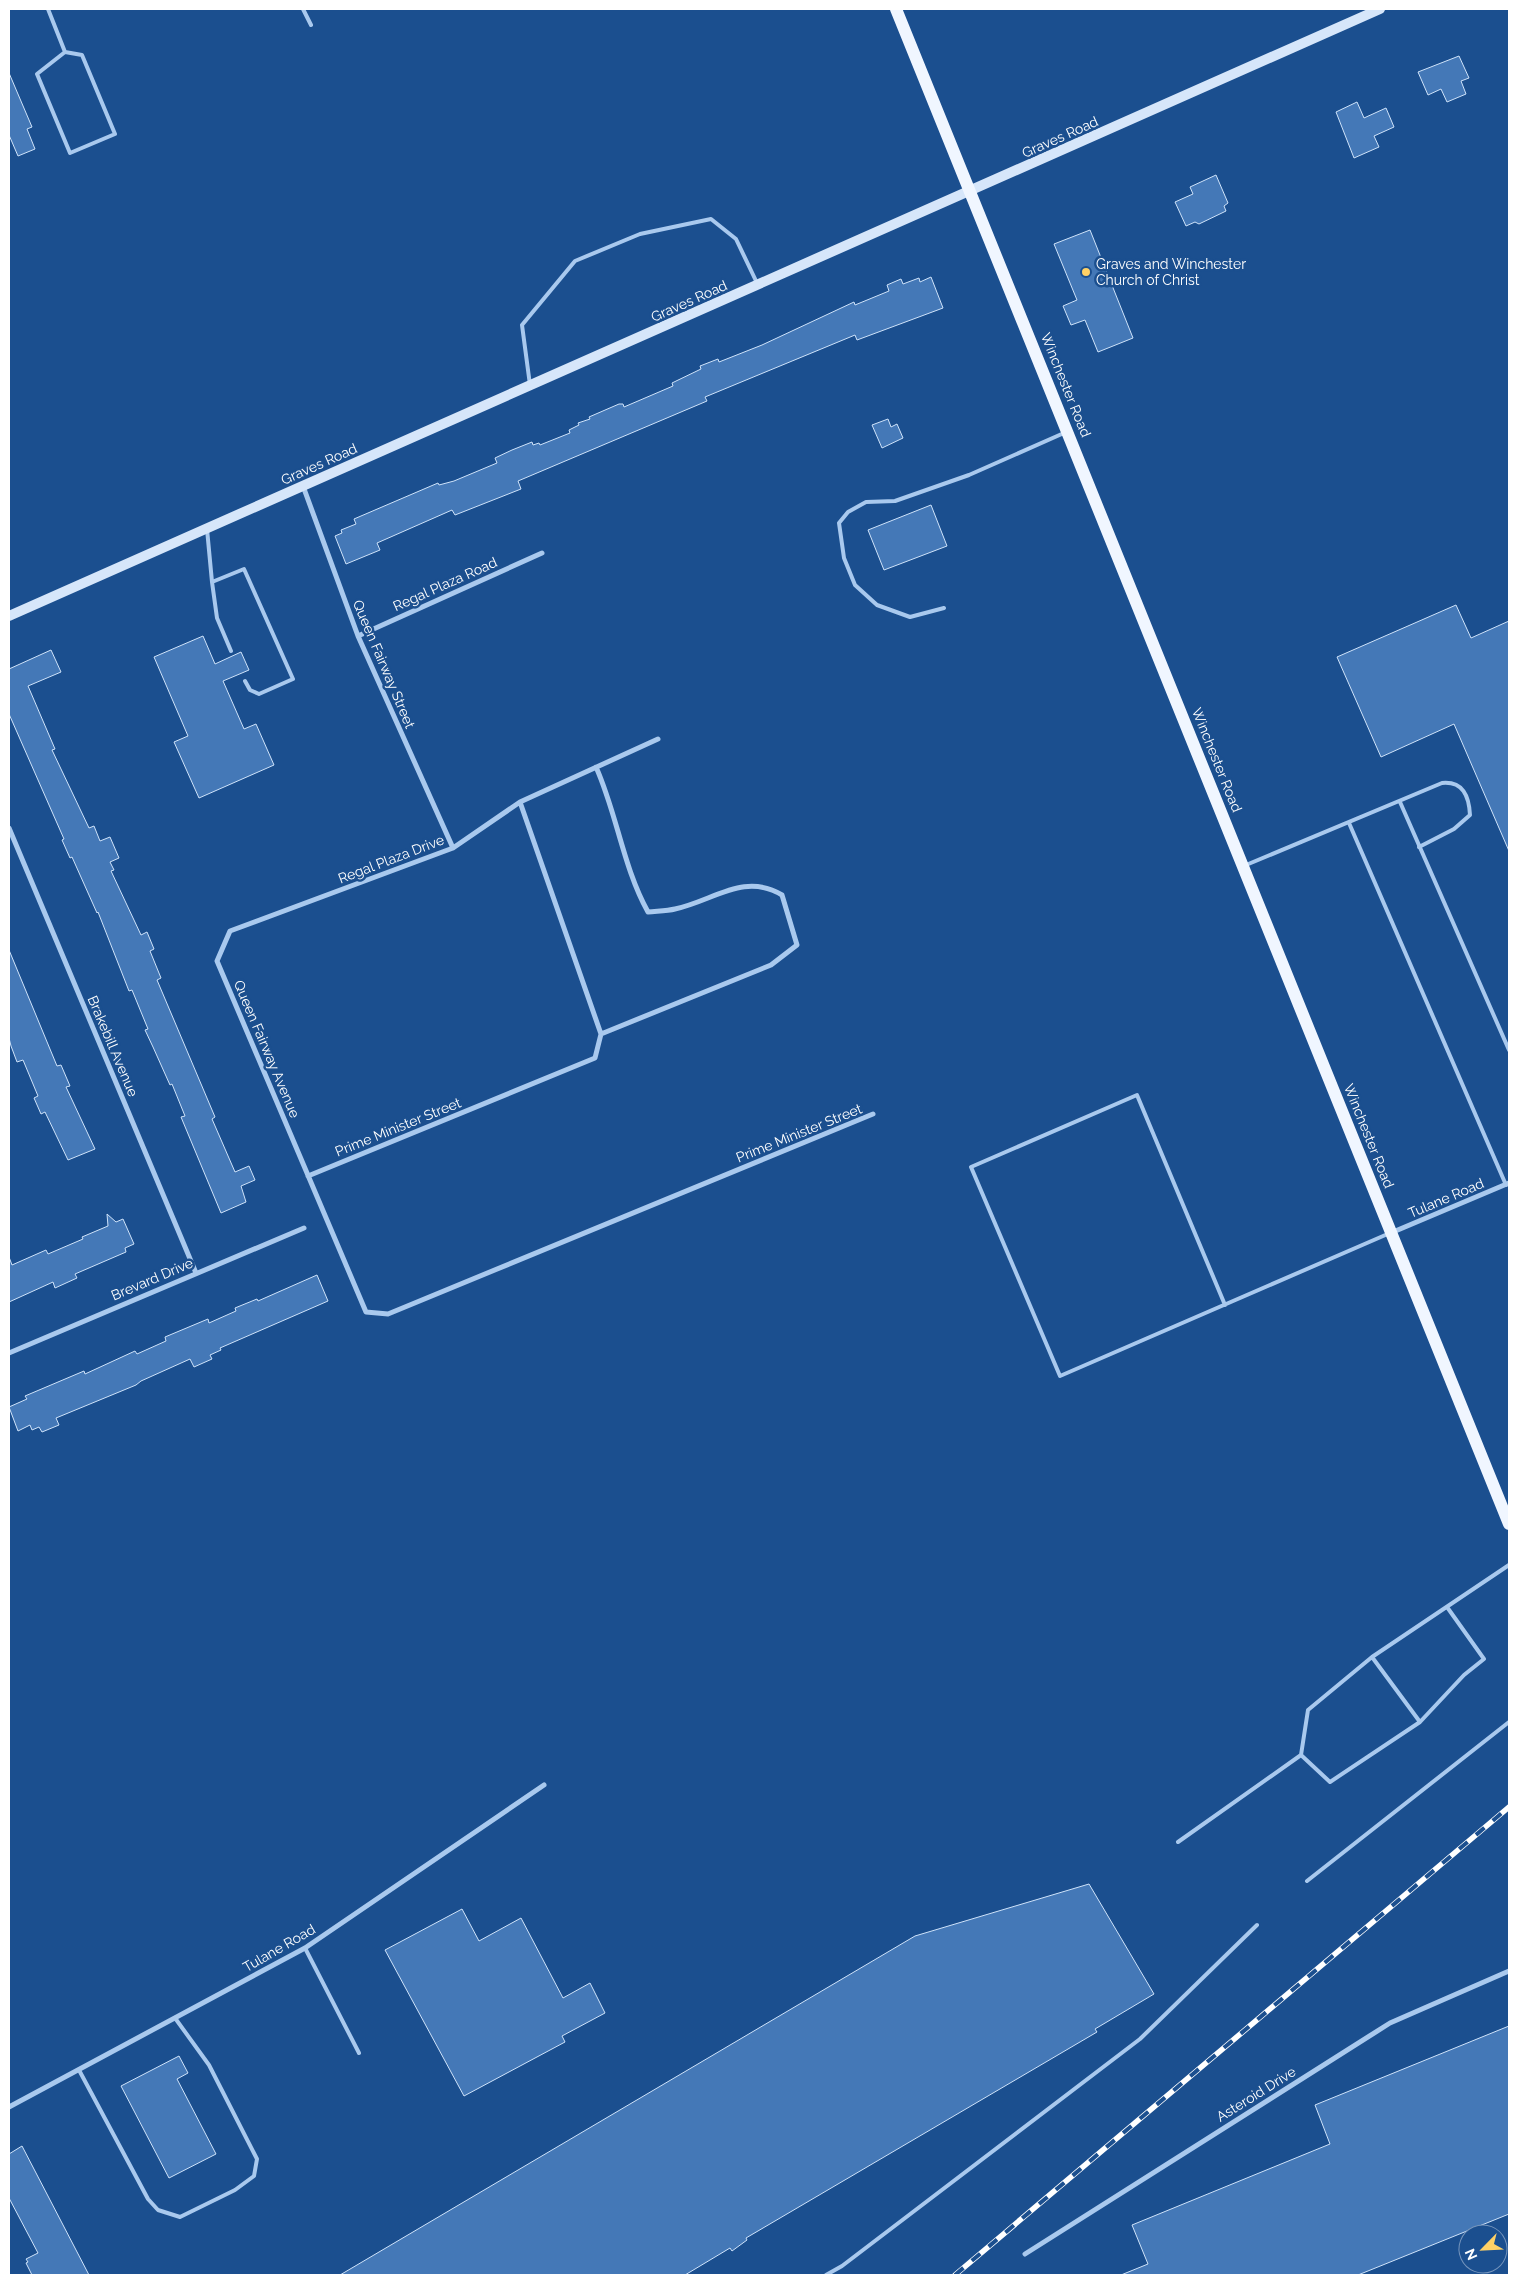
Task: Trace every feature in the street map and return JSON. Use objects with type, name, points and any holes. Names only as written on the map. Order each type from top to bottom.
[{"type":"main road","name":"Winchester Road","points":[[896,9],[1509,1524]]},
{"type":"street","name":"Graves Road","points":[[9,616],[1380,9]]},
{"type":"street","name":"Queen Fairway Street","points":[[303,486],[358,636],[453,848]]},
{"type":"street","name":"Regal Plaza Road","points":[[358,636],[542,553]]},
{"type":"street","name":"Regal Plaza Drive","points":[[230,931],[453,848],[520,802],[658,739]]},
{"type":"street","points":[[520,802],[601,1034],[771,965],[797,945],[782,896],[771,888],[743,885],[675,910],[648,912],[638,894],[608,796],[596,768]]},
{"type":"street","name":"Brakebill Avenue","points":[[9,828],[196,1272]]},
{"type":"street","name":"Queen Fairway Avenue","points":[[230,931],[217,961],[308,1176]]},
{"type":"street","name":"Prime Minister Street","points":[[601,1034],[595,1058],[308,1176],[366,1312],[388,1314],[873,1114]]},
{"type":"street","name":"Tulane Road","points":[[1392,1232],[1508,1184]]},
{"type":"street","name":"Brevard Drive","points":[[9,1353],[196,1272],[304,1228]]},
{"type":"street","name":"Tulane Road","points":[[9,2107],[305,1948],[544,1784]]},
{"type":"street","name":"Asteroid Drive","points":[[1025,2254],[1390,2023],[1509,1971]]},
{"type":"lane","points":[[48,9],[65,52]]},
{"type":"lane","points":[[303,9],[311,25]]},
{"type":"lane","points":[[65,52],[82,56],[115,134],[70,153],[37,74],[65,52]]},
{"type":"lane","points":[[530,386],[522,325],[575,261],[640,234],[711,219],[736,239],[758,285]]},
{"type":"lane","points":[[944,608],[910,617],[877,604],[855,585],[844,558],[839,523],[848,512],[866,502],[895,501],[960,478],[1068,431]]},
{"type":"lane","points":[[207,528],[217,618],[231,651]]},
{"type":"lane","points":[[212,582],[244,569],[293,679],[259,694],[250,690],[244,681]]},
{"type":"lane","points":[[1244,866],[1442,783],[1452,782],[1462,788],[1469,799],[1470,815],[1463,824],[1418,847]]},
{"type":"lane","points":[[1400,802],[1418,847],[1509,1050]]},
{"type":"lane","points":[[1349,823],[1508,1184]]},
{"type":"lane","points":[[1226,1305],[1137,1095],[972,1167],[1060,1376],[1226,1305],[1392,1232]]},
{"type":"lane","points":[[1178,1842],[1301,1755],[1308,1710],[1372,1658],[1509,1565]]},
{"type":"lane","points":[[1301,1755],[1330,1782],[1420,1722],[1464,1675],[1484,1659],[1447,1607]]},
{"type":"lane","points":[[1372,1658],[1420,1722]]},
{"type":"lane","points":[[1307,1881],[1509,1722]]},
{"type":"lane","points":[[826,2275],[842,2266],[1140,2039],[1257,1925]]},
{"type":"lane","points":[[305,1948],[359,2053]]},
{"type":"lane","points":[[79,2070],[148,2199],[158,2210],[180,2216],[235,2190],[254,2176],[257,2159],[209,2065],[175,2018]]},
{"type":"building","points":[[1459,56],[1469,78],[1461,81],[1466,94],[1447,102],[1441,89],[1428,95],[1418,72]]},
{"type":"building","points":[[9,73],[32,127],[27,129],[35,149],[18,156],[9,135]]},
{"type":"building","points":[[1357,102],[1364,118],[1386,108],[1394,127],[1374,136],[1379,147],[1354,158],[1336,112]]},
{"type":"building","points":[[1216,175],[1228,203],[1224,206],[1226,211],[1199,224],[1195,222],[1186,226],[1175,202],[1193,194],[1190,187]]},
{"type":"building","name":"Graves and Winchester Church of Christ","points":[[1090,230],[1133,338],[1098,352],[1085,320],[1071,325],[1063,306],[1077,300],[1054,244]]},
{"type":"building","points":[[931,277],[943,308],[857,340],[855,335],[705,397],[707,401],[518,481],[521,489],[455,515],[452,510],[377,543],[380,550],[346,564],[335,536],[342,533],[341,530],[356,524],[354,519],[438,483],[439,485],[454,481],[497,463],[495,458],[532,442],[533,445],[539,443],[540,445],[570,433],[569,430],[579,425],[578,423],[590,419],[589,417],[619,404],[623,404],[624,407],[673,386],[672,383],[701,369],[700,366],[718,359],[719,362],[762,345],[854,302],[855,305],[889,291],[887,285],[901,279],[903,284],[919,278],[920,282]]},
{"type":"building","points":[[888,419],[891,427],[897,424],[903,438],[882,448],[872,425]]},
{"type":"building","points":[[931,505],[947,546],[884,570],[868,530]]},
{"type":"building","points":[[1456,605],[1471,638],[1509,621],[1509,851],[1454,724],[1381,757],[1337,657]]},
{"type":"building","points":[[203,636],[215,664],[241,652],[249,670],[223,681],[244,729],[256,724],[274,765],[199,798],[174,742],[188,736],[154,657]]},
{"type":"building","points":[[51,650],[61,672],[28,686],[55,749],[52,750],[89,828],[94,826],[100,841],[110,837],[119,858],[110,862],[114,870],[111,871],[141,935],[147,932],[154,949],[150,951],[161,978],[157,980],[215,1117],[212,1119],[235,1172],[249,1166],[255,1180],[241,1186],[246,1202],[221,1213],[181,1117],[185,1116],[172,1084],[170,1085],[145,1030],[148,1029],[132,990],[129,991],[98,912],[72,857],[70,858],[62,840],[64,839],[9,714],[9,669]]},
{"type":"building","points":[[9,950],[57,1066],[61,1065],[70,1086],[66,1087],[95,1149],[68,1160],[45,1112],[41,1114],[34,1098],[38,1096],[23,1060],[17,1062],[11,1046],[9,1038]]},
{"type":"building","points":[[107,1214],[116,1222],[123,1219],[134,1244],[125,1248],[126,1252],[75,1274],[77,1278],[55,1288],[53,1282],[9,1302],[9,1257],[12,1265],[46,1250],[48,1254],[83,1239],[82,1237],[108,1226]]},
{"type":"building","points":[[317,1275],[328,1301],[220,1348],[221,1350],[210,1355],[212,1359],[194,1367],[190,1359],[136,1385],[56,1418],[59,1425],[42,1432],[39,1427],[32,1430],[30,1425],[18,1431],[9,1407],[27,1399],[25,1396],[84,1371],[85,1374],[135,1351],[137,1354],[166,1341],[165,1337],[208,1319],[209,1323],[236,1311],[235,1308],[257,1299],[258,1301]]},
{"type":"building","points":[[1089,1884],[1154,1994],[1095,2029],[1097,2032],[746,2238],[747,2240],[732,2251],[730,2248],[685,2275],[340,2275],[915,1936]]},
{"type":"building","points":[[462,1909],[479,1941],[521,1918],[563,1998],[590,1983],[605,2013],[562,2036],[565,2042],[464,2096],[385,1950]]},
{"type":"building","points":[[1509,2026],[1509,2214],[1484,2224],[1458,2224],[1458,2235],[1358,2275],[1121,2275],[1148,2264],[1132,2225],[1330,2144],[1315,2105]]},
{"type":"building","points":[[179,2056],[188,2073],[177,2079],[216,2154],[169,2178],[121,2086]]},
{"type":"building","points":[[22,2146],[89,2275],[32,2275],[26,2259],[38,2253],[9,2198],[9,2154]]},
{"type":"railway","points":[[955,2275],[1509,1807]]},
{"type":"place","name":"Graves and Winchester Church of Christ","points":[[1086,272]]}]
